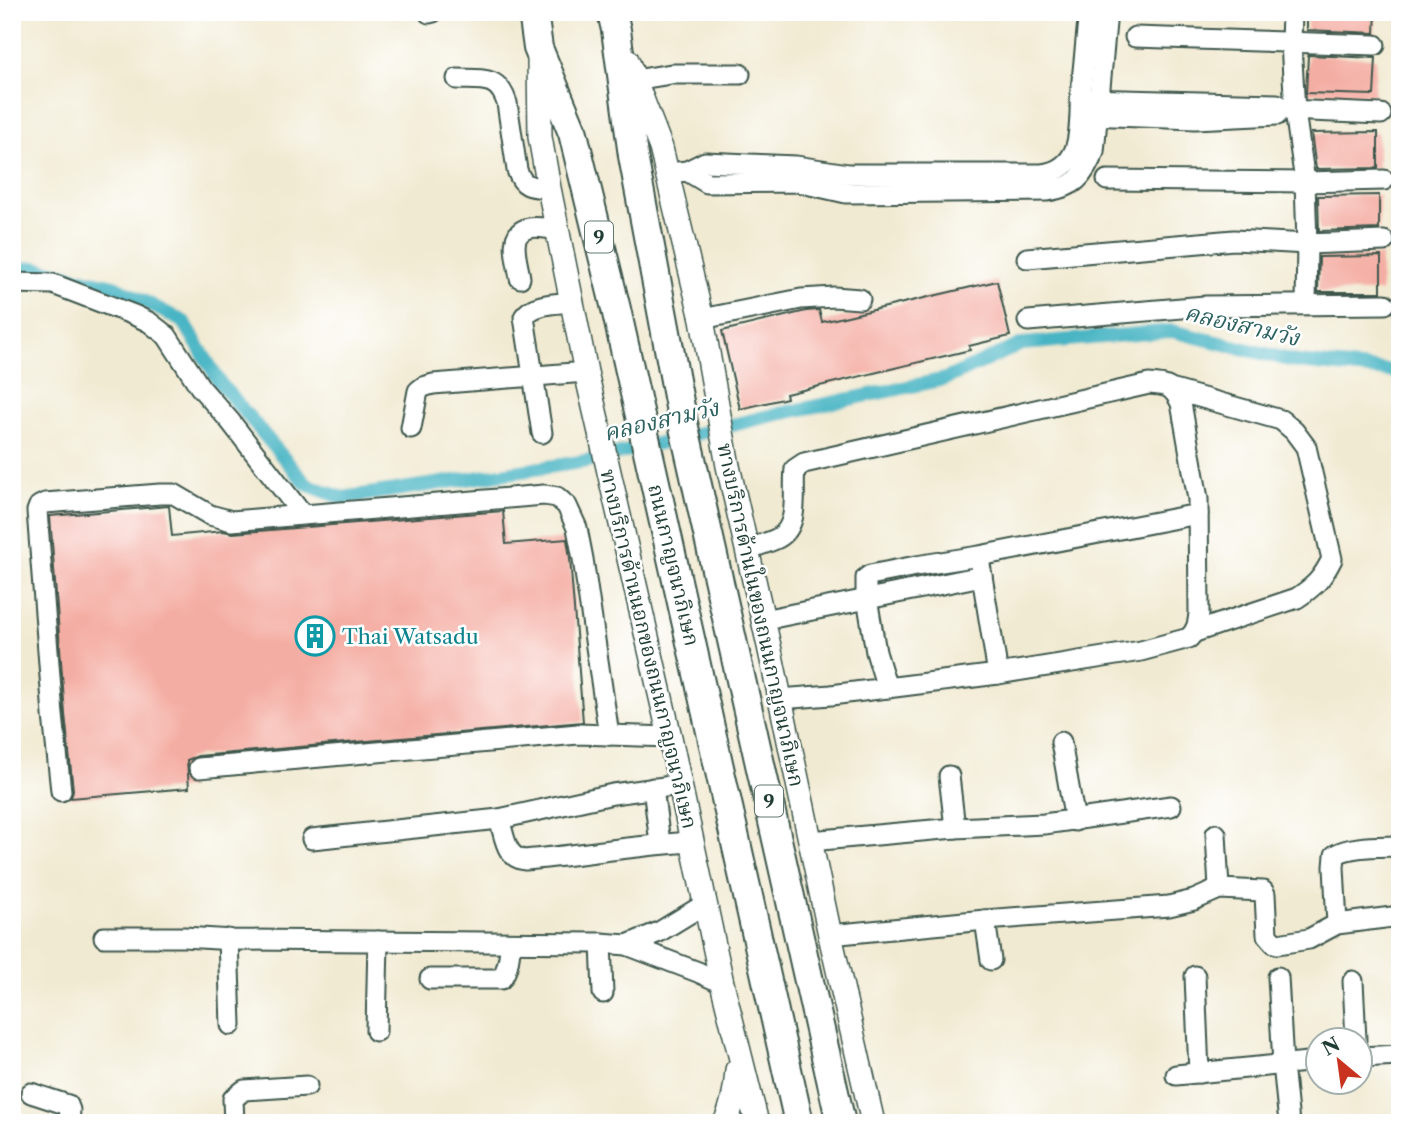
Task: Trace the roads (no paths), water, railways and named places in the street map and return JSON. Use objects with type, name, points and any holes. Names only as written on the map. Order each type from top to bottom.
[{"type":"highway","name":"ถนนกาญจนาภิเษก","points":[[533,12],[538,48],[573,133],[617,309],[799,1123]]},
{"type":"highway","name":"ถนนกาญจนาภิเษก","points":[[614,21],[633,156],[683,422],[841,1123]]},
{"type":"main road","name":"ทางบริการด้านในของถนนกาญจนาภิเษก","points":[[614,21],[661,148],[676,172],[728,466],[830,935],[874,1118]]},
{"type":"main road","name":"ทางบริการด้านนอกของถนนกาญจนาภิเษก","points":[[538,48],[540,137],[586,372],[670,737],[722,983],[757,1123]]},
{"type":"main road","points":[[725,1123],[737,1087],[738,1053]]},
{"type":"street","points":[[1088,12],[1090,107]]},
{"type":"street","points":[[676,172],[705,162],[846,193],[870,183],[1054,173],[1072,157],[1090,107],[1107,12]]},
{"type":"street","points":[[1292,12],[1291,111],[1305,181],[1306,304]]},
{"type":"street","points":[[1135,37],[1375,45]]},
{"type":"street","points":[[635,80],[671,74],[740,74]]},
{"type":"street","points":[[457,79],[492,81],[504,92],[520,179],[531,187],[549,188]]},
{"type":"street","points":[[1090,107],[1277,104],[1291,111],[1381,114]]},
{"type":"street","points":[[1107,180],[1384,180]]},
{"type":"street","points":[[520,278],[514,241],[517,235],[528,228],[557,229]]},
{"type":"street","points":[[1027,258],[1234,240],[1307,244],[1384,241]]},
{"type":"street","points":[[12,284],[53,284],[135,315],[159,329],[200,387],[302,514]]},
{"type":"street","points":[[702,319],[801,299],[860,299]]},
{"type":"street","points":[[542,433],[524,317],[528,310],[536,307],[572,302]]},
{"type":"street","points":[[1028,321],[1205,306],[1385,304]]},
{"type":"street","points":[[411,428],[418,391],[423,387],[586,372]]},
{"type":"street","points":[[746,550],[780,537],[788,531],[792,520],[795,469],[804,463],[1135,386],[1164,385],[1281,420],[1294,431],[1306,447],[1332,559],[1324,576],[1297,598],[1195,632]]},
{"type":"street","points":[[780,699],[998,674],[1141,651],[1189,638],[1198,625],[1199,613],[1198,499],[1181,403],[1174,390]]},
{"type":"street","points":[[61,791],[37,511],[39,506],[46,503],[174,494],[210,515],[232,520],[544,495],[557,497],[567,506],[577,528],[608,735]]},
{"type":"street","points":[[887,688],[876,652],[867,599],[865,585],[866,578],[870,575],[981,566],[1198,514]]},
{"type":"street","points":[[981,566],[998,674]]},
{"type":"street","points":[[763,621],[867,599]]},
{"type":"street","points":[[199,768],[578,734],[670,737]]},
{"type":"street","points":[[1061,742],[1075,821]]},
{"type":"street","points":[[949,776],[955,828]]},
{"type":"street","points":[[312,839],[499,819],[613,794],[679,785]]},
{"type":"street","points":[[653,788],[660,843]]},
{"type":"street","points":[[810,841],[1075,821],[1171,806]]},
{"type":"street","points":[[499,819],[510,854],[516,859],[660,843],[693,842]]},
{"type":"street","points":[[1216,834],[1219,889]]},
{"type":"street","points":[[1337,924],[1335,855],[1341,851],[1355,849],[1400,846]]},
{"type":"street","points":[[830,935],[1169,906],[1194,900],[1219,889],[1263,891],[1266,935],[1274,943],[1309,939],[1337,924],[1400,916]]},
{"type":"street","points":[[627,945],[659,932],[705,904]]},
{"type":"street","points":[[985,920],[991,960]]},
{"type":"street","points":[[103,937],[601,943],[627,945],[722,983]]},
{"type":"street","points":[[228,939],[231,1025]]},
{"type":"street","points":[[376,1031],[378,941]]},
{"type":"street","points":[[430,979],[501,979],[505,975],[511,943]]},
{"type":"street","points":[[601,943],[603,993]]},
{"type":"street","points":[[1195,976],[1199,1073]]},
{"type":"street","points":[[1278,977],[1289,1123]]},
{"type":"street","points":[[1353,981],[1355,1026]]},
{"type":"street","points":[[1374,1056],[1400,1055]]},
{"type":"street","points":[[1176,1075],[1304,1062]]},
{"type":"street","points":[[234,1123],[233,1099],[244,1090],[307,1086]]},
{"type":"street","points":[[31,1093],[68,1105],[69,1123]]},
{"type":"waterway","name":"คลองสามวัง","points":[[12,270],[35,268],[114,286],[184,322],[220,383],[306,484],[342,498],[587,461],[769,416],[945,379],[1022,344],[1172,331],[1298,362],[1400,372]]},
{"type":"place","name":"Thai Watsadu","points":[[315,636]]}]
